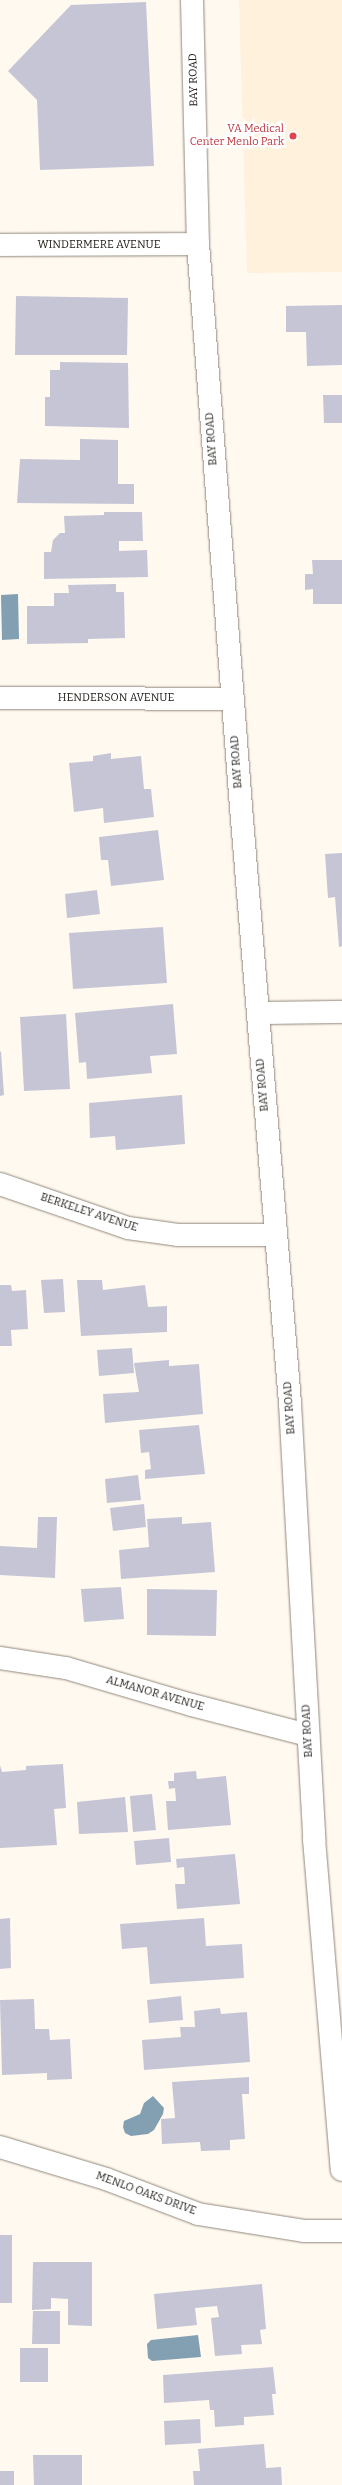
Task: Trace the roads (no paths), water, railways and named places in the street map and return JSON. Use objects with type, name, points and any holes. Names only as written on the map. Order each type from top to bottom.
[{"type":"street","name":"BAY ROAD","points":[[192,0],[198,244],[232,699],[290,1402],[314,1839],[342,2170]]},
{"type":"street","name":"WINDERMERE AVENUE","points":[[0,245],[198,244]]},
{"type":"street","name":"HENDERSON AVENUE","points":[[0,698],[232,699]]},
{"type":"street","points":[[258,1013],[342,1012]]},
{"type":"street","name":"BERKELEY AVENUE","points":[[0,1184],[128,1228],[178,1235],[276,1235]]},
{"type":"street","name":"ALMANOR AVENUE","points":[[0,1658],[66,1668],[192,1705],[308,1735]]},
{"type":"street","name":"MENLO OAKS DRIVE","points":[[0,2147],[106,2179],[198,2214],[304,2230],[342,2230]]},
{"type":"water","points":[[18,594],[19,639],[2,640],[1,595]]},
{"type":"water","points":[[153,2096],[164,2108],[163,2114],[154,2130],[148,2134],[131,2136],[125,2133],[123,2127],[124,2121],[140,2114],[144,2103]]},
{"type":"water","points":[[198,2335],[201,2357],[152,2361],[148,2358],[147,2344],[151,2340]]},
{"type":"place","name":"VA Medical Center Menlo Park","points":[[293,136]]}]
